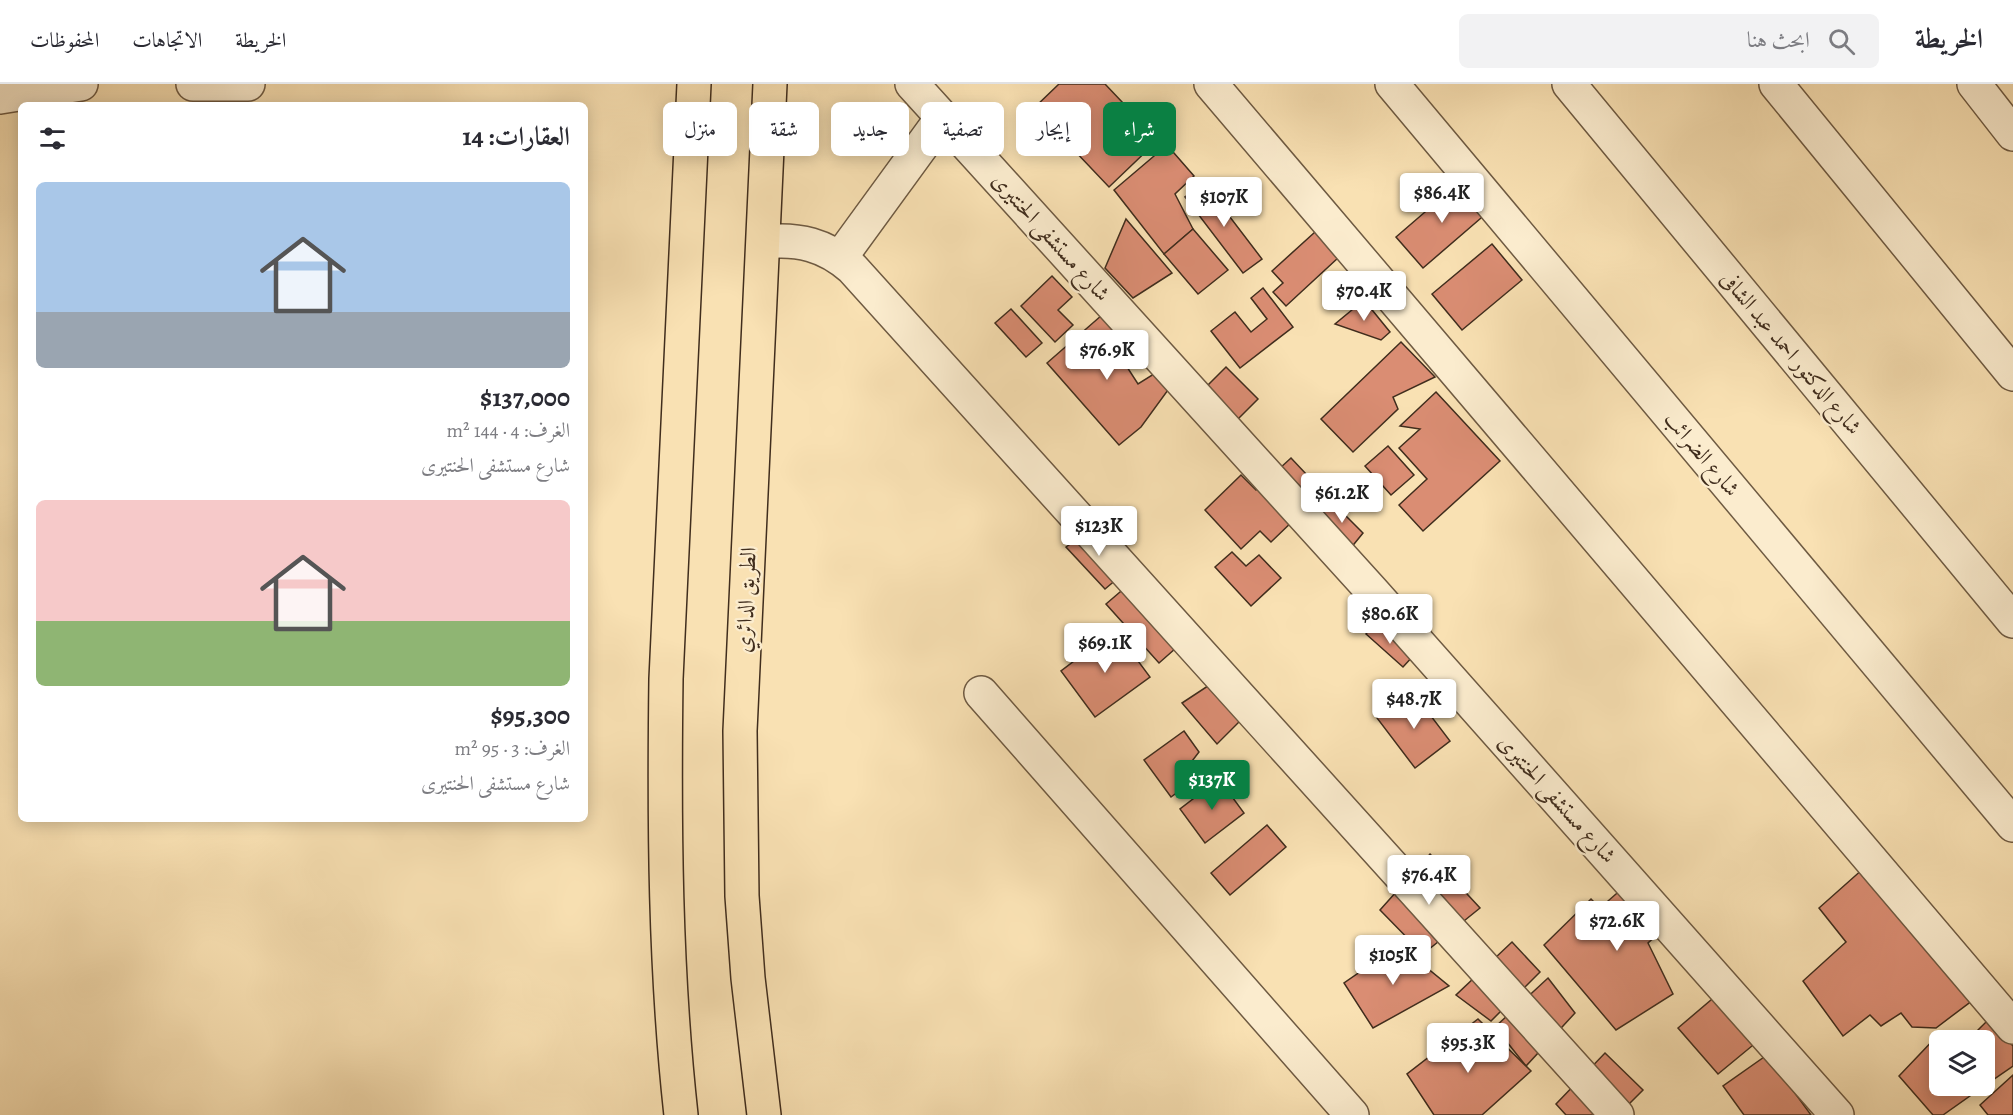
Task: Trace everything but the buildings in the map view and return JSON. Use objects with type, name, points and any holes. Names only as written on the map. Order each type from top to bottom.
[{"type":"highway","points":[[681,1115],[669,966],[665,751],[694,84]]},
{"type":"highway","name":"الطريق الدائري","points":[[764,1115],[743,908],[740,766],[743,649],[770,84]]},
{"type":"street","points":[[0,97],[81,84]]},
{"type":"street","points":[[193,84],[248,84]]},
{"type":"street","name":"شارع مستشفى الحنتيرى","points":[[912,84],[928,102]]},
{"type":"street","points":[[1212,84],[2013,1027]]},
{"type":"street","name":"شارع الضرائب","points":[[1392,84],[2013,825]]},
{"type":"street","name":"شارع الدكتور احمد عبد الشافى","points":[[1569,84],[2013,621]]},
{"type":"street","points":[[1776,84],[2013,374]]},
{"type":"street","points":[[1974,84],[2013,134]]},
{"type":"street","points":[[840,258],[921,147]]},
{"type":"street","name":"شارع مستشفى الحنتيرى","points":[[977,156],[1373,592],[1837,1115]]},
{"type":"street","points":[[764,243],[780,241],[812,244],[840,258],[852,268],[1617,1115]]},
{"type":"street","points":[[981,693],[1352,1115]]}]
